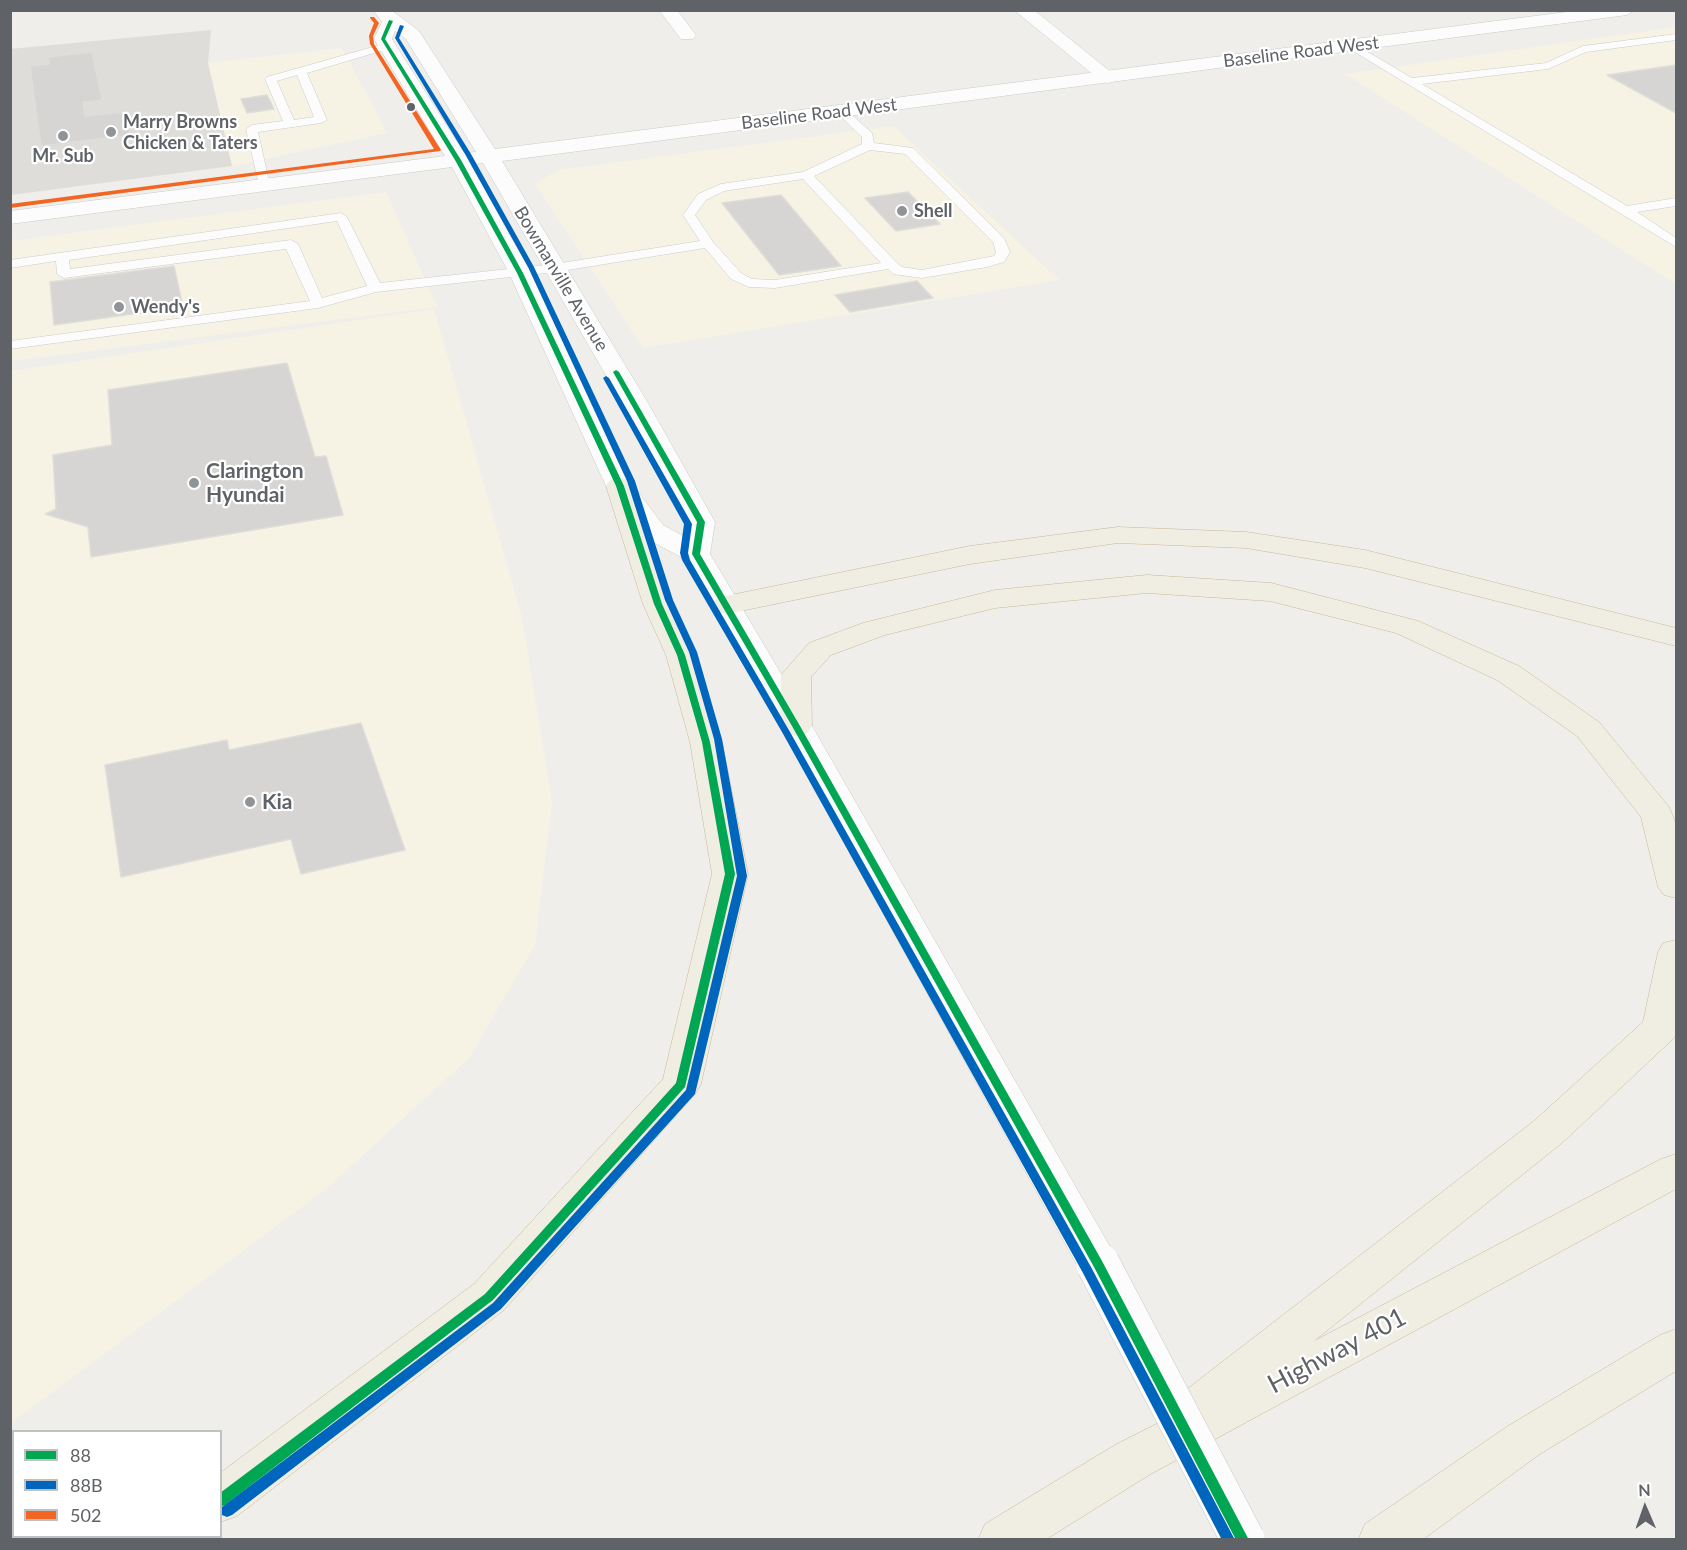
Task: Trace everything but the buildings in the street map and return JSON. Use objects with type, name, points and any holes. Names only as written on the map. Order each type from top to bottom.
[{"type":"highway","points":[[222,1499],[489,1297],[681,1084],[730,874],[705,741],[681,655],[658,604],[620,486]]},
{"type":"highway","points":[[726,605],[970,555],[1118,535],[1246,540],[1365,559],[1677,637]]},
{"type":"highway","points":[[796,726],[796,675],[820,649],[874,629],[995,599],[1146,584],[1271,592],[1407,627],[1508,673],[1588,729],[1657,815],[1677,887]]},
{"type":"highway","points":[[1132,1460],[1548,1132],[1661,1028],[1677,952]]},
{"type":"highway","name":"Highway 401","points":[[1002,1539],[1132,1460],[1677,1170]]},
{"type":"highway","points":[[1382,1539],[1524,1440],[1677,1348]]},
{"type":"highway","points":[[1419,1539],[1524,1440]]},
{"type":"main road","points":[[667,10],[687,35]]},
{"type":"main road","points":[[1023,10],[1108,77]]},
{"type":"main road","name":"Baseline Road West","points":[[10,218],[1627,10]]},
{"type":"main road","name":"Bowmanville Avenue","points":[[386,16],[413,35],[489,156],[635,404],[701,522],[696,554],[653,531],[620,486],[520,273],[458,160],[383,39],[386,16]]},
{"type":"main road","points":[[696,554],[796,726],[1098,1264],[1243,1539]]},
{"type":"lane","points":[[1411,82],[1548,66],[1583,49],[1677,37]]},
{"type":"lane","points":[[290,124],[271,79],[387,46]]},
{"type":"lane","points":[[1350,46],[1677,243]]},
{"type":"lane","points":[[264,186],[252,129],[321,120],[301,71]]},
{"type":"lane","points":[[841,111],[868,136],[868,146]]},
{"type":"lane","points":[[806,175],[898,271],[922,274],[987,263],[999,259],[1003,252],[999,242],[909,151],[868,146],[806,175],[721,188],[702,197],[689,215],[708,243],[736,276],[750,283],[775,284],[891,265]]},
{"type":"lane","points":[[1625,210],[1677,202]]},
{"type":"lane","points":[[10,264],[341,217],[375,288]]},
{"type":"lane","points":[[10,345],[318,304],[375,288],[520,273],[708,243]]},
{"type":"lane","points":[[62,256],[64,274],[291,244],[318,304]]},
{"type":"lane","points":[[10,335],[188,313],[215,317]]},
{"type":"shaded area","points":[[1676,27],[1676,284],[1345,74]]},
{"type":"shaded area","points":[[211,30],[208,63],[232,166],[11,195],[10,49]]},
{"type":"shaded area","points":[[342,48],[387,133],[232,166],[208,63]]},
{"type":"shaded area","points":[[893,126],[1059,280],[643,348],[535,184],[558,170]]},
{"type":"shaded area","points":[[386,192],[437,307],[11,361],[10,241]]},
{"type":"shaded area","points":[[434,309],[522,618],[552,802],[535,945],[469,1058],[325,1190],[11,1423],[11,371]]},
{"type":"transit line","name":"502","points":[[10,206],[438,150],[372,44],[371,36],[377,23],[372,18]]},
{"type":"transit line","name":"88","points":[[222,1499],[489,1297],[681,1084],[730,874],[706,742],[681,655],[658,604],[620,486],[520,273],[458,160],[383,39],[391,21]]},
{"type":"transit line","name":"88B","points":[[227,1511],[497,1306],[691,1091],[742,876],[718,739],[693,652],[669,600],[631,481],[531,267],[468,154],[397,38],[402,26]]},
{"type":"transit line","name":"88","points":[[616,372],[701,522],[696,554],[796,726],[1098,1264],[1243,1540]]},
{"type":"transit line","name":"88B","points":[[606,378],[688,524],[684,553],[686,560],[786,732],[1087,1270],[1229,1540]]},
{"type":"place","name":"Marry Browns Chicken & Taters","points":[[111,132]]},
{"type":"place","name":"Mr. Sub","points":[[63,136]]},
{"type":"place","name":"Shell","points":[[902,211]]},
{"type":"place","name":"Wendy's","points":[[119,307]]},
{"type":"place","name":"Clarington Hyundai","points":[[194,483]]},
{"type":"place","name":"Kia","points":[[250,802]]}]
